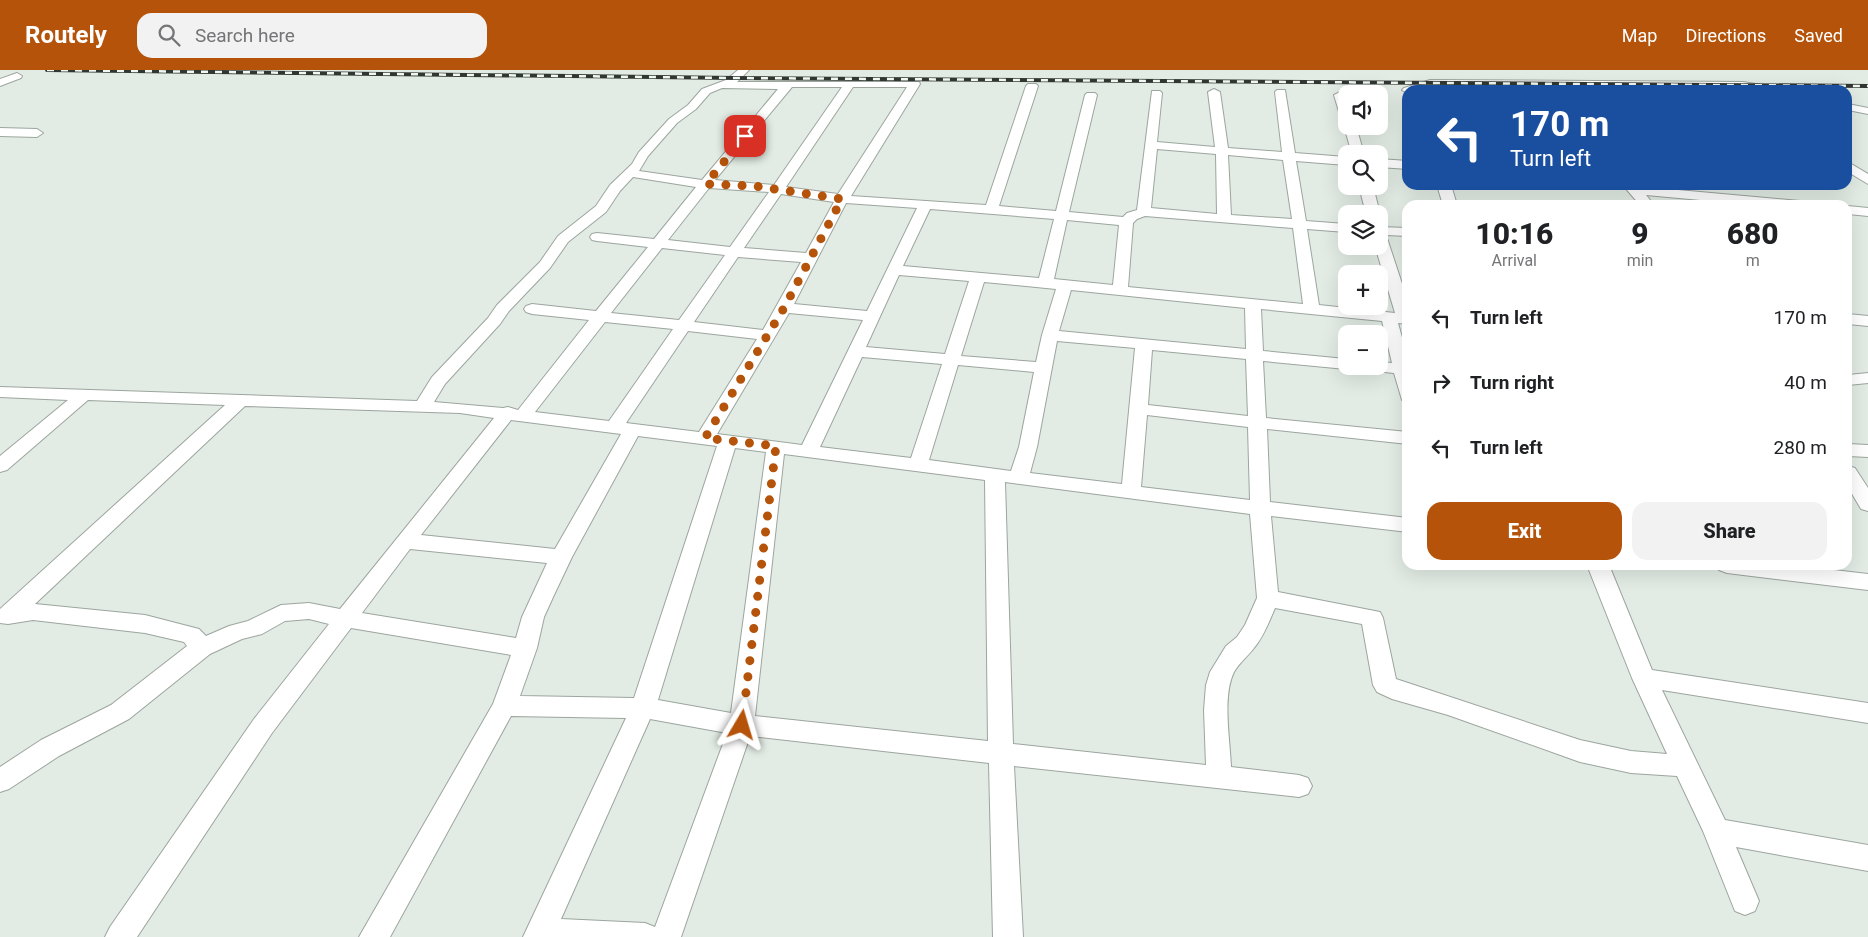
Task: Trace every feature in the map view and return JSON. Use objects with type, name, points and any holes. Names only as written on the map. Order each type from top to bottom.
[{"type":"street","points":[[423,406],[438,381],[545,264],[563,240],[601,209],[615,188],[637,166],[643,155],[673,121],[692,107],[706,91],[730,82],[744,70]]},
{"type":"street","points":[[0,76],[17,76],[0,83]]},
{"type":"street","points":[[1424,85],[1430,83],[1492,85]]},
{"type":"street","points":[[645,937],[539,934],[644,708],[717,439],[766,334],[784,308],[842,199],[914,84],[720,85]]},
{"type":"street","points":[[374,937],[504,706],[526,648],[533,617],[624,428],[682,326],[849,85]]},
{"type":"street","points":[[120,937],[263,726],[405,541],[602,316],[706,184],[787,86]]},
{"type":"street","points":[[991,209],[1032,86]]},
{"type":"street","points":[[1214,92],[1222,152],[1224,218]]},
{"type":"street","points":[[1281,92],[1288,156],[1312,309]]},
{"type":"street","points":[[1144,212],[1156,93]]},
{"type":"street","points":[[1045,283],[1091,95]]},
{"type":"street","points":[[1852,107],[1868,111]]},
{"type":"street","points":[[0,132],[37,133]]},
{"type":"street","points":[[1151,145],[1338,160]]},
{"type":"street","points":[[1388,164],[1402,165]]},
{"type":"street","points":[[1852,169],[1868,180]]},
{"type":"street","points":[[629,173],[706,184],[777,189],[842,199],[991,209],[1126,222]]},
{"type":"street","points":[[1634,190],[1643,200]]},
{"type":"street","points":[[1660,190],[1753,200]]},
{"type":"street","points":[[809,450],[925,205]]},
{"type":"street","points":[[1852,210],[1868,212]]},
{"type":"street","points":[[1120,290],[1126,222],[1132,216],[1144,212],[1338,227]]},
{"type":"street","points":[[1388,231],[1402,232]]},
{"type":"street","points":[[597,237],[733,252],[810,258]]},
{"type":"street","points":[[1384,255],[1400,318],[1402,369],[1388,368]]},
{"type":"street","points":[[895,270],[1400,318]]},
{"type":"street","points":[[918,465],[978,277]]},
{"type":"street","points":[[1019,478],[1028,447],[1050,335],[1065,285]]},
{"type":"street","points":[[1219,777],[1216,710],[1218,685],[1222,672],[1234,652],[1246,643],[1255,629],[1268,598],[1260,508],[1253,303]]},
{"type":"street","points":[[784,308],[872,316]]},
{"type":"street","points":[[532,309],[766,334]]},
{"type":"street","points":[[1852,319],[1868,321]]},
{"type":"street","points":[[1050,335],[1338,363]]},
{"type":"street","points":[[1131,491],[1144,344]]},
{"type":"street","points":[[855,351],[1043,368]]},
{"type":"street","points":[[1852,380],[1868,378]]},
{"type":"street","points":[[0,392],[423,406],[516,414],[1402,524]]},
{"type":"street","points":[[0,466],[84,395]]},
{"type":"street","points":[[4,617],[242,399]]},
{"type":"street","points":[[1139,409],[1258,424],[1402,437]]},
{"type":"street","points":[[666,937],[742,725],[776,446]]},
{"type":"street","points":[[1852,450],[1868,451]]},
{"type":"street","points":[[995,474],[1001,753],[1008,937]]},
{"type":"street","points":[[1852,478],[1868,504]]},
{"type":"street","points":[[405,541],[561,557]]},
{"type":"street","points":[[1600,570],[1644,678],[1716,831],[1745,901]]},
{"type":"street","points":[[1768,570],[1868,582]]},
{"type":"street","points":[[1268,598],[1372,618],[1385,685],[1401,692],[1450,706],[1580,751],[1631,762],[1685,766]]},
{"type":"street","points":[[0,781],[50,748],[120,712],[202,648],[237,632],[254,628],[280,614],[309,611],[346,619],[526,648]]},
{"type":"street","points":[[4,617],[33,612],[146,624],[191,635],[202,648]]},
{"type":"street","points":[[1644,678],[1868,713]]},
{"type":"street","points":[[504,706],[644,708],[742,725],[1300,786]]},
{"type":"street","points":[[1716,831],[1868,858]]},
{"type":"railway","points":[[47,70],[736,78],[1726,85]]},
{"type":"railway","points":[[1852,86],[1868,86]]},
{"type":"route","points":[[742,725],[776,446],[705,438],[766,334],[784,308],[842,199],[754,186],[706,184],[745,136]]}]
